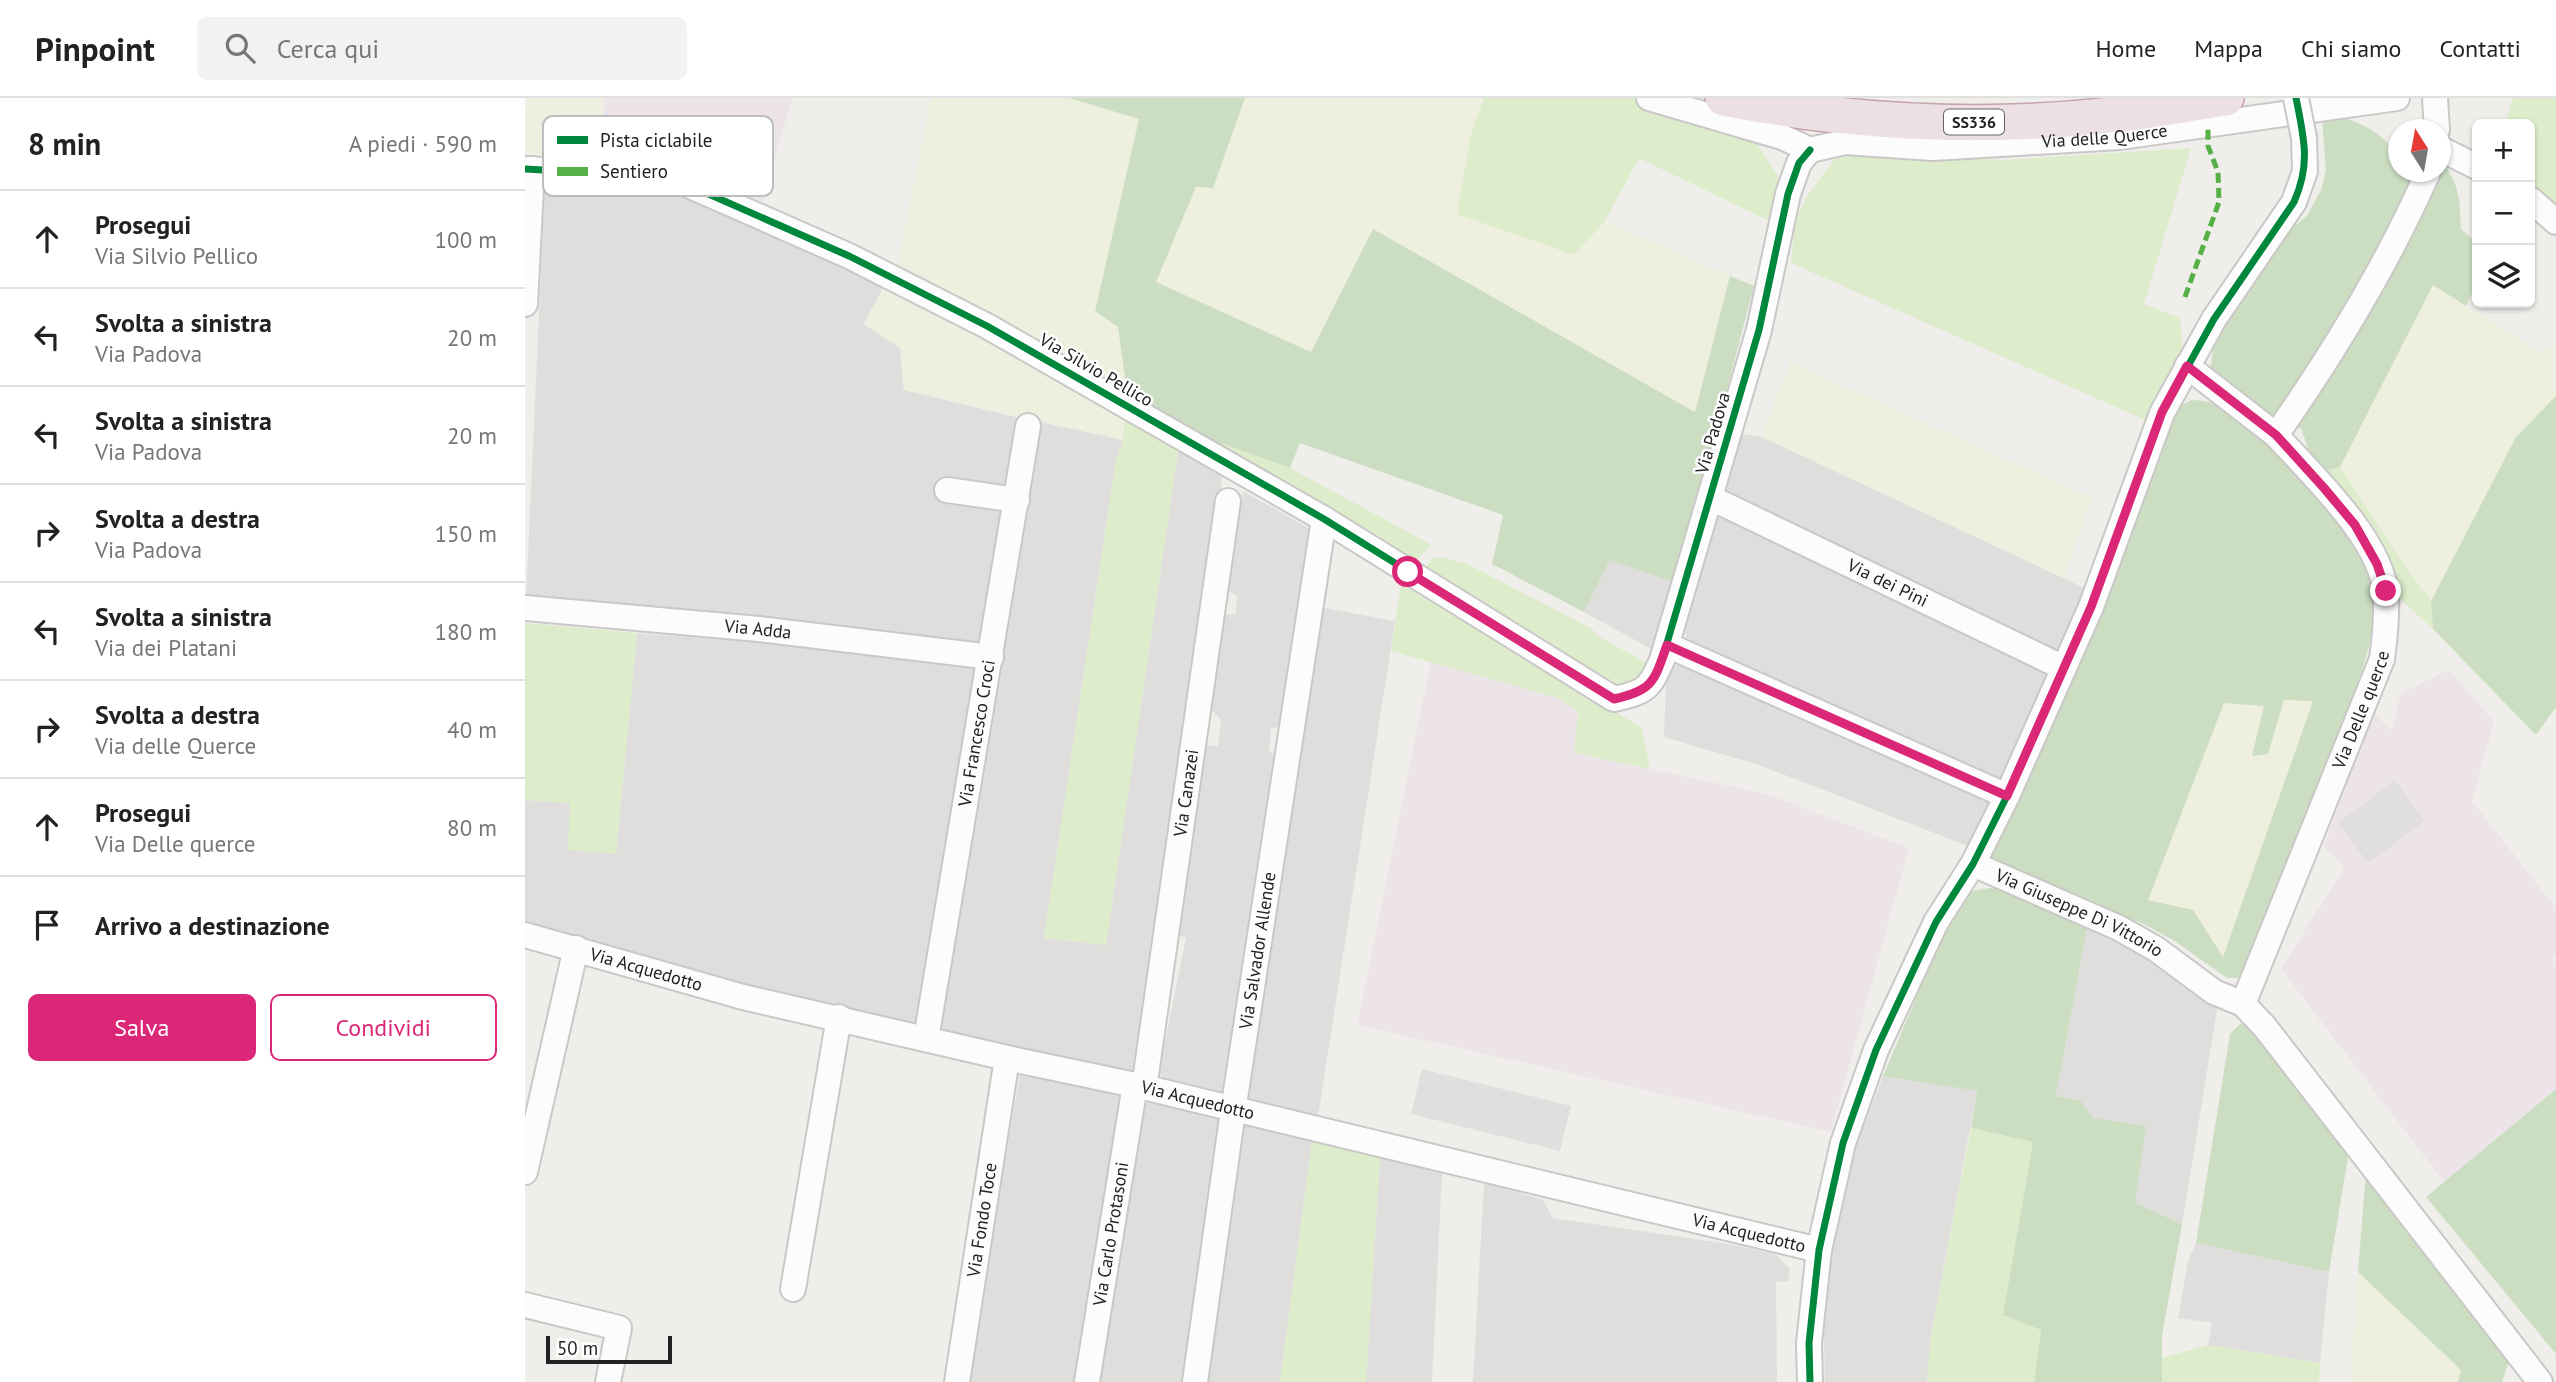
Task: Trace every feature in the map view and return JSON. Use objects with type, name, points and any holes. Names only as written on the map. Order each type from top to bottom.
[{"type":"highway","name":"SS336","points":[[1723,98],[1790,111],[1906,122],[2020,122],[2120,114],[2226,98]]},
{"type":"highway","name":"SS336","points":[[1895,98],[2028,98]]},
{"type":"street","points":[[1649,98],[1782,137],[1810,150]]},
{"type":"street","points":[[1973,863],[2007,796],[2091,607],[2162,412],[2214,319],[2294,202],[2305,171],[2304,138],[2296,98]]},
{"type":"street","name":"Via delle Querce","points":[[1810,150],[1845,142],[1933,148],[2120,137],[2397,98]]},
{"type":"street","points":[[2435,98],[2436,119]]},
{"type":"street","name":"Via Padova","points":[[1614,699],[1637,694],[1652,683],[1667,645],[1759,330],[1789,194],[1799,163],[1810,150]]},
{"type":"street","points":[[2451,154],[2472,164]]},
{"type":"street","points":[[525,304],[528,169]]},
{"type":"street","points":[[2187,366],[2276,435],[2325,365],[2411,211],[2424,182]]},
{"type":"street","name":"Via Silvio Pellico","points":[[717,196],[849,256],[987,326],[1324,519],[1614,699]]},
{"type":"street","points":[[2535,203],[2556,222]]},
{"type":"street","name":"Via Francesco Croci","points":[[926,1040],[1028,426]]},
{"type":"street","name":"Via Delle querce","points":[[2243,1004],[2382,659],[2385,634],[2386,591],[2377,564],[2355,525],[2276,435]]},
{"type":"street","points":[[947,490],[1017,500]]},
{"type":"street","name":"Via dei Pini","points":[[1711,498],[2064,668]]},
{"type":"street","name":"Via Canazei","points":[[1139,1087],[1228,501]]},
{"type":"street","name":"Via Salvador Allende","points":[[1195,1382],[1233,1111],[1324,519]]},
{"type":"street","name":"Via Adda","points":[[525,608],[759,629],[991,657]]},
{"type":"street","points":[[1667,645],[2007,796]]},
{"type":"street","name":"Via Giuseppe Di Vittorio","points":[[1810,1382],[1809,1343],[1819,1251],[1843,1143],[1876,1050],[1936,922],[1973,863],[2119,929],[2156,949],[2214,992],[2243,1004],[2264,1026],[2540,1382]]},
{"type":"street","name":"Via Acquedotto","points":[[525,935],[743,996],[1466,1164],[1819,1251]]},
{"type":"street","name":"Via Acquedotto","points":[[525,1172],[576,948]]},
{"type":"street","points":[[793,1289],[839,1017]]},
{"type":"street","name":"Via Fondo Toce","points":[[957,1382],[1007,1058]]},
{"type":"street","name":"Via Carlo Protasoni","points":[[1087,1382],[1139,1087]]},
{"type":"street","points":[[525,1305],[619,1328],[608,1382]]},
{"type":"shaded area","points":[[604,98],[792,98],[773,165],[773,116],[603,116]]},
{"type":"shaded area","points":[[544,196],[681,196],[885,285],[864,323],[900,348],[904,390],[1020,418],[982,643],[526,599]]},
{"type":"shaded area","points":[[751,196],[764,196],[763,201]]},
{"type":"shaded area","points":[[1040,422],[1123,440],[1116,460],[1044,938],[1106,945],[1179,445],[1222,472],[1220,504],[1135,1074],[947,1034],[939,1024],[1021,551],[1035,452],[1040,438]]},
{"type":"shaded area","points":[[1741,434],[1762,437],[2093,592],[2064,658],[1723,494]]},
{"type":"shaded area","points":[[1243,491],[1310,529],[1285,724],[1271,729],[1269,751],[1278,759],[1228,1089],[1220,1096],[1163,1079],[1159,1072],[1186,938],[1177,935],[1205,745],[1218,746],[1221,720],[1211,709],[1225,615],[1236,614],[1237,596],[1229,591]]},
{"type":"shaded area","points":[[1714,515],[2057,671],[2005,780],[1691,646],[1682,629]]},
{"type":"shaded area","points":[[1610,560],[1676,583],[1655,651],[1584,612]]},
{"type":"shaded area","points":[[1324,608],[1395,621],[1318,1117],[1247,1105]]},
{"type":"shaded area","points":[[637,633],[826,648],[971,665],[981,677],[917,1025],[735,983],[525,929],[525,800],[570,803],[616,854]]},
{"type":"shaded area","points":[[1431,661],[1558,698],[1578,712],[1574,753],[1767,794],[1909,848],[1831,1132],[1357,1025]]},
{"type":"shaded area","points":[[1681,665],[1992,803],[1973,848],[1759,765],[1664,737],[1666,683],[1673,666]]},
{"type":"shaded area","points":[[2449,670],[2494,721],[2472,801],[2556,908],[2556,956],[2552,959],[2556,964],[2556,1089],[2444,1182],[2281,969],[2344,868],[2324,846],[2372,713],[2392,730],[2401,693]]},
{"type":"shaded area","points":[[2395,780],[2425,821],[2368,863],[2338,823]]},
{"type":"shaded area","points":[[2088,923],[2125,939],[2218,1004],[2182,1224],[2135,1203],[2145,1126],[2092,1118],[2080,1100],[2056,1096]]},
{"type":"shaded area","points":[[1422,1069],[1571,1106],[1560,1151],[1411,1114]]},
{"type":"shaded area","points":[[1020,1073],[1127,1097],[1078,1382],[968,1382]]},
{"type":"shaded area","points":[[1883,1076],[1977,1091],[1931,1335],[1927,1382],[1825,1382],[1823,1294],[1836,1219],[1856,1147]]},
{"type":"shaded area","points":[[1150,1101],[1221,1119],[1187,1382],[1097,1382],[1140,1108]]},
{"type":"shaded area","points":[[1244,1124],[1312,1141],[1280,1382],[1206,1382]]},
{"type":"shaded area","points":[[1380,1157],[1442,1172],[1432,1382],[1366,1382]]},
{"type":"shaded area","points":[[1484,1182],[1543,1200],[1553,1218],[1728,1244],[1775,1254],[1790,1269],[1788,1281],[1776,1282],[1777,1382],[1473,1382]]},
{"type":"shaded area","points":[[2196,1243],[2329,1272],[2320,1363],[2208,1345],[2212,1323],[2178,1318],[2188,1261]]},
{"type":"green space","points":[[527,98],[604,98],[603,116],[543,116],[543,153],[525,153]]},
{"type":"green space","points":[[931,98],[1069,98],[1139,119],[1095,311],[1118,327],[1127,392],[897,266]]},
{"type":"green space","points":[[1069,98],[1245,98],[1213,188],[1196,187],[1156,282],[1311,352],[1373,229],[1695,412],[1730,276],[1754,286],[1676,583],[1610,560],[1584,612],[1492,564],[1503,515],[1300,443],[1290,468],[1188,431],[1127,392],[1118,327],[1095,311],[1139,119]]},
{"type":"green space","points":[[1245,98],[1484,98],[1471,134],[1574,255],[1605,221],[1730,276],[1696,413],[1374,229],[1311,352],[1156,282],[1196,187],[1213,187]]},
{"type":"green space","points":[[1484,98],[1635,98],[1749,131],[1783,184],[1769,221],[1639,158],[1605,221],[1574,255],[1457,214],[1471,134]]},
{"type":"green space","points":[[2513,98],[2556,98],[2556,213],[2535,194],[2535,119],[2507,119]]},
{"type":"green space","points":[[2343,117],[2372,130],[2388,143],[2388,182],[2451,182],[2451,176],[2458,195],[2461,229],[2472,239],[2472,293],[2466,306],[2433,285],[2340,467],[2322,471],[2313,463],[2301,428],[2272,424],[2210,371],[2214,343],[2238,300],[2263,271],[2288,231],[2307,216],[2321,190],[2326,171],[2322,118]]},
{"type":"green space","points":[[2191,148],[2144,304],[2180,318],[2183,348],[2152,423],[1791,263],[1795,222],[1807,196],[1835,159],[1863,153],[2004,160]]},
{"type":"green space","points":[[2433,284],[2539,352],[2556,343],[2556,396],[2516,437],[2431,601],[2340,467]]},
{"type":"green space","points":[[885,285],[1125,415],[1123,440],[904,390],[900,348],[864,324]]},
{"type":"green space","points":[[1790,362],[2092,498],[2064,578],[1762,437]]},
{"type":"green space","points":[[2556,396],[2556,707],[2536,735],[2433,629],[2431,601],[2516,437]]},
{"type":"green space","points":[[2191,400],[2223,406],[2253,428],[2335,517],[2371,579],[2376,599],[2373,633],[2355,693],[2241,978],[2227,978],[2176,942],[2146,925],[1998,865],[1989,854],[2160,432],[2178,407]],"holes":[[[2284,700],[2313,701],[2223,957],[2193,910],[2148,900],[2224,703],[2264,706],[2252,756],[2268,754]]]},
{"type":"green space","points":[[1125,415],[1179,445],[1106,945],[1044,938]]},
{"type":"green space","points":[[1214,440],[1290,468],[1432,545],[1415,561],[1407,562]]},
{"type":"green space","points":[[2340,467],[2431,601],[2433,629],[2397,596],[2322,471]]},
{"type":"green space","points":[[1441,557],[1467,564],[1591,628],[1599,637],[1646,662],[1647,676],[1614,690],[1426,573],[1427,565],[1434,558]]},
{"type":"green space","points":[[1401,584],[1642,728],[1650,769],[1574,753],[1578,712],[1558,698],[1391,651]]},
{"type":"green space","points":[[525,623],[637,633],[616,854],[568,850],[570,803],[525,800]]},
{"type":"green space","points":[[2284,700],[2313,701],[2224,958],[2148,900],[2224,703],[2264,705],[2252,755],[2268,754]]},
{"type":"green space","points":[[2007,885],[2088,923],[2056,1096],[2080,1100],[2093,1118],[2146,1126],[2135,1203],[2182,1224],[2162,1336],[2162,1382],[2034,1382],[2041,1330],[2003,1315],[2033,1142],[1971,1128],[1977,1091],[1883,1076],[1941,939],[1966,892]]},
{"type":"green space","points":[[2241,1023],[2262,1033],[2349,1151],[2329,1272],[2196,1243],[2230,1034]]},
{"type":"green space","points":[[2556,1089],[2556,1354],[2426,1197]]},
{"type":"green space","points":[[1971,1128],[2033,1142],[2003,1315],[2041,1330],[2034,1382],[1927,1382],[1931,1335]]},
{"type":"green space","points":[[1312,1141],[1380,1157],[1366,1382],[1280,1382]]},
{"type":"green space","points":[[2366,1172],[2509,1361],[2502,1382],[2458,1382],[2461,1370],[2358,1272]]},
{"type":"green space","points":[[2358,1272],[2461,1370],[2458,1382],[2350,1382]]},
{"type":"green space","points":[[2208,1345],[2320,1363],[2319,1382],[2162,1382],[2162,1358]]},
{"type":"marked path","points":[[2185,297],[2219,202],[2218,172],[2208,146],[2208,125]]},
{"type":"cycle path","points":[[1810,1382],[1809,1343],[1819,1250],[1843,1143],[1876,1050],[1936,922],[1973,864],[2007,796],[2091,607],[2162,413],[2214,319],[2294,202],[2304,163],[2296,98]]},
{"type":"cycle path","points":[[713,196],[849,256],[987,326],[1324,519],[1614,699],[1645,688],[1662,660],[1759,330],[1788,194],[1799,163],[1810,150]]},
{"type":"cycle path","points":[[525,169],[543,170]]},
{"type":"route","points":[[1408,572],[1614,699],[1637,694],[1652,683],[1667,645],[2007,796],[2091,607],[2162,412],[2187,366],[2276,435],[2324,488],[2355,525],[2377,564],[2386,591]]}]
